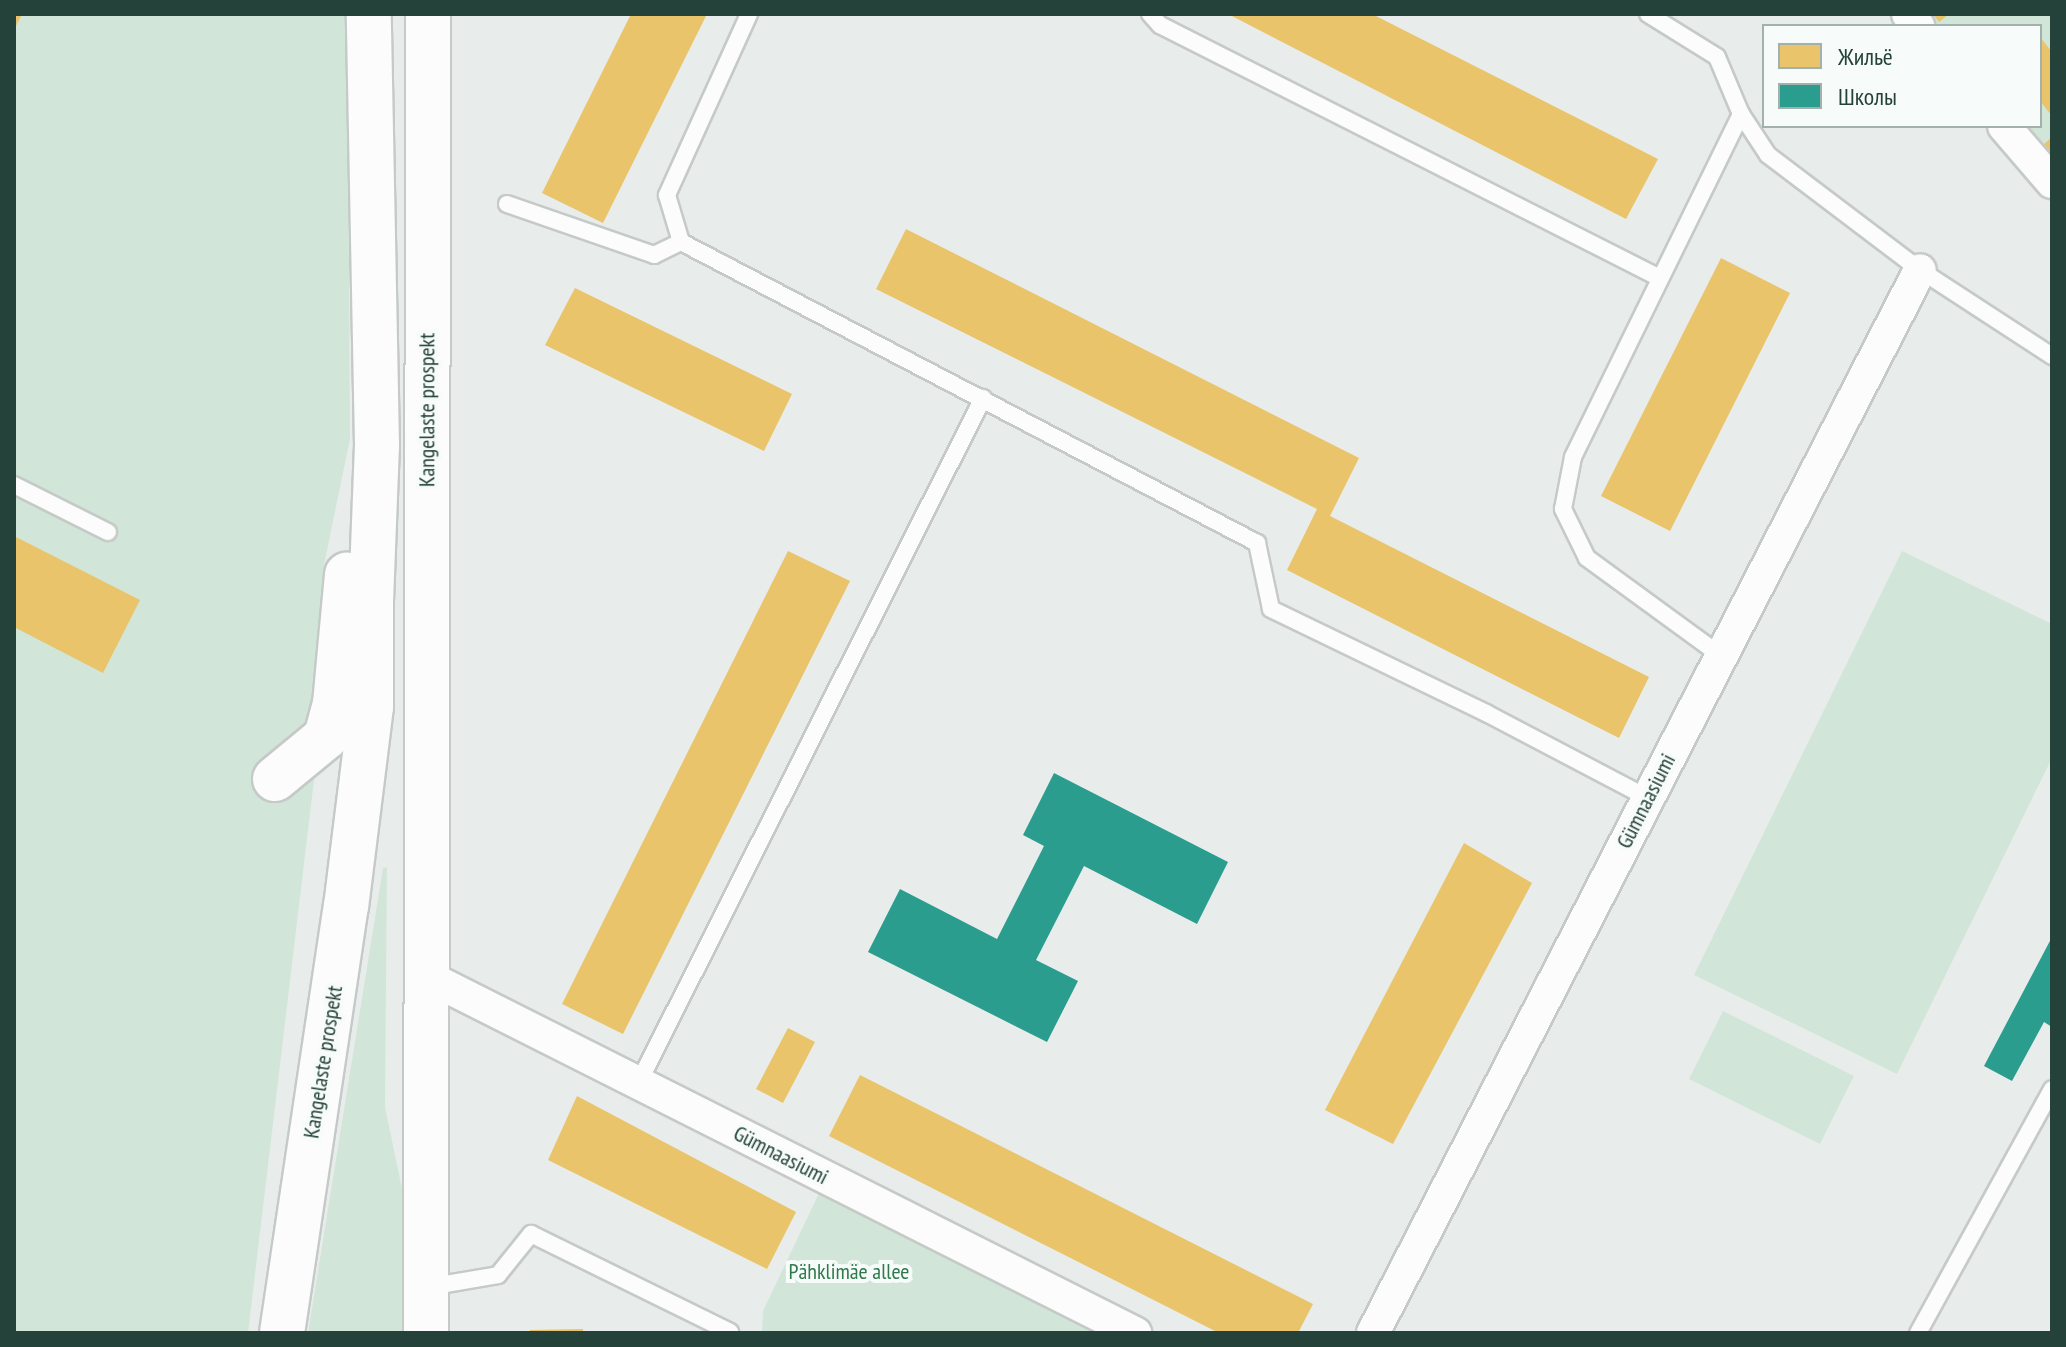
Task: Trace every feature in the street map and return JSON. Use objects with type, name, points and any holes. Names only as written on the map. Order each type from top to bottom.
[{"type":"main road","name":"Kangelaste prospekt","points":[[282,1333],[371,707],[371,601],[377,445],[369,14]]},
{"type":"main road","name":"Kangelaste prospekt","points":[[426,1333],[428,14]]},
{"type":"main road","points":[[275,779],[326,737],[335,704],[350,543],[377,445]]},
{"type":"main road","points":[[361,791],[426,806]]},
{"type":"street","points":[[2006,128],[2052,182]]},
{"type":"street","name":"Gümnaasiumi","points":[[1373,1333],[1920,270]]},
{"type":"street","name":"Gümnaasiumi","points":[[428,977],[1135,1333]]},
{"type":"lane","points":[[749,14],[667,195],[681,242],[1257,543],[1271,609],[1486,713],[1648,798]]},
{"type":"lane","points":[[1150,14],[1160,25],[1660,278]]},
{"type":"lane","points":[[1648,14],[1717,57],[1741,114],[1768,155],[1920,270],[2052,356]]},
{"type":"lane","points":[[1720,655],[1587,558],[1563,509],[1573,457],[1741,114]]},
{"type":"lane","points":[[507,204],[654,255],[681,242]]},
{"type":"lane","points":[[638,1084],[983,398]]},
{"type":"lane","points":[[14,485],[108,532]]},
{"type":"lane","points":[[1918,1333],[2052,1089]]},
{"type":"lane","points":[[425,1288],[498,1275],[531,1234],[730,1332]]},
{"type":"green space","points":[[14,14],[356,14],[348,86],[350,439],[324,565],[322,713],[248,1333],[14,1333]]},
{"type":"green space","points":[[1911,14],[2052,14],[2052,184],[2006,128],[2042,128],[2042,24],[1919,24]]},
{"type":"green space","points":[[1902,551],[2052,624],[2052,758],[1897,1074],[1694,975]]},
{"type":"green space","points":[[387,867],[385,1107],[406,1208],[407,1333],[308,1333],[383,868]]},
{"type":"green space","points":[[1723,1011],[1854,1076],[1820,1144],[1689,1079]]},
{"type":"green space","name":"Pähklimäe allee","points":[[820,1191],[1103,1333],[762,1333],[763,1311]]},
{"type":"building: Жильё","points":[[14,14],[22,14],[14,30]]},
{"type":"building: Жильё","points":[[631,14],[707,14],[603,223],[542,193]]},
{"type":"building: Жильё","points":[[1228,14],[1372,14],[1658,159],[1626,219]]},
{"type":"building: Жильё","points":[[1933,14],[1949,14],[1939,22]]},
{"type":"building: Жильё","points":[[2042,40],[2052,52],[2052,116],[2042,104]]},
{"type":"building: Жильё","points":[[2052,137],[2052,157],[2042,146]]},
{"type":"building: Жильё","points":[[906,229],[1359,458],[1330,516],[1649,677],[1619,738],[1287,570],[1317,509],[876,289]]},
{"type":"building: Жильё","points":[[1721,258],[1790,293],[1670,531],[1601,496]]},
{"type":"building: Жильё","points":[[575,288],[792,394],[764,451],[545,345]]},
{"type":"building: Жильё","points":[[14,536],[140,600],[103,673],[14,627]]},
{"type":"building: Жильё","points":[[788,551],[850,581],[623,1034],[562,1004]]},
{"type":"building: Жильё","points":[[1464,843],[1532,883],[1393,1144],[1325,1110]]},
{"type":"building: Жильё","points":[[788,1028],[815,1042],[783,1103],[756,1089]]},
{"type":"building: Жильё","points":[[860,1075],[1313,1304],[1298,1333],[1219,1333],[829,1136]]},
{"type":"building: Жильё","points":[[577,1096],[796,1212],[767,1269],[548,1160]]},
{"type":"building: Жильё","points":[[583,1329],[583,1333],[530,1333],[530,1330]]},
{"type":"building: Школы","points":[[1054,773],[1228,862],[1197,924],[1084,866],[1036,960],[1078,981],[1047,1042],[868,952],[900,889],[997,939],[1044,846],[1023,835]]},
{"type":"building: Школы","points":[[2052,937],[2052,1027],[2044,1022],[2012,1081],[1984,1066]]}]
